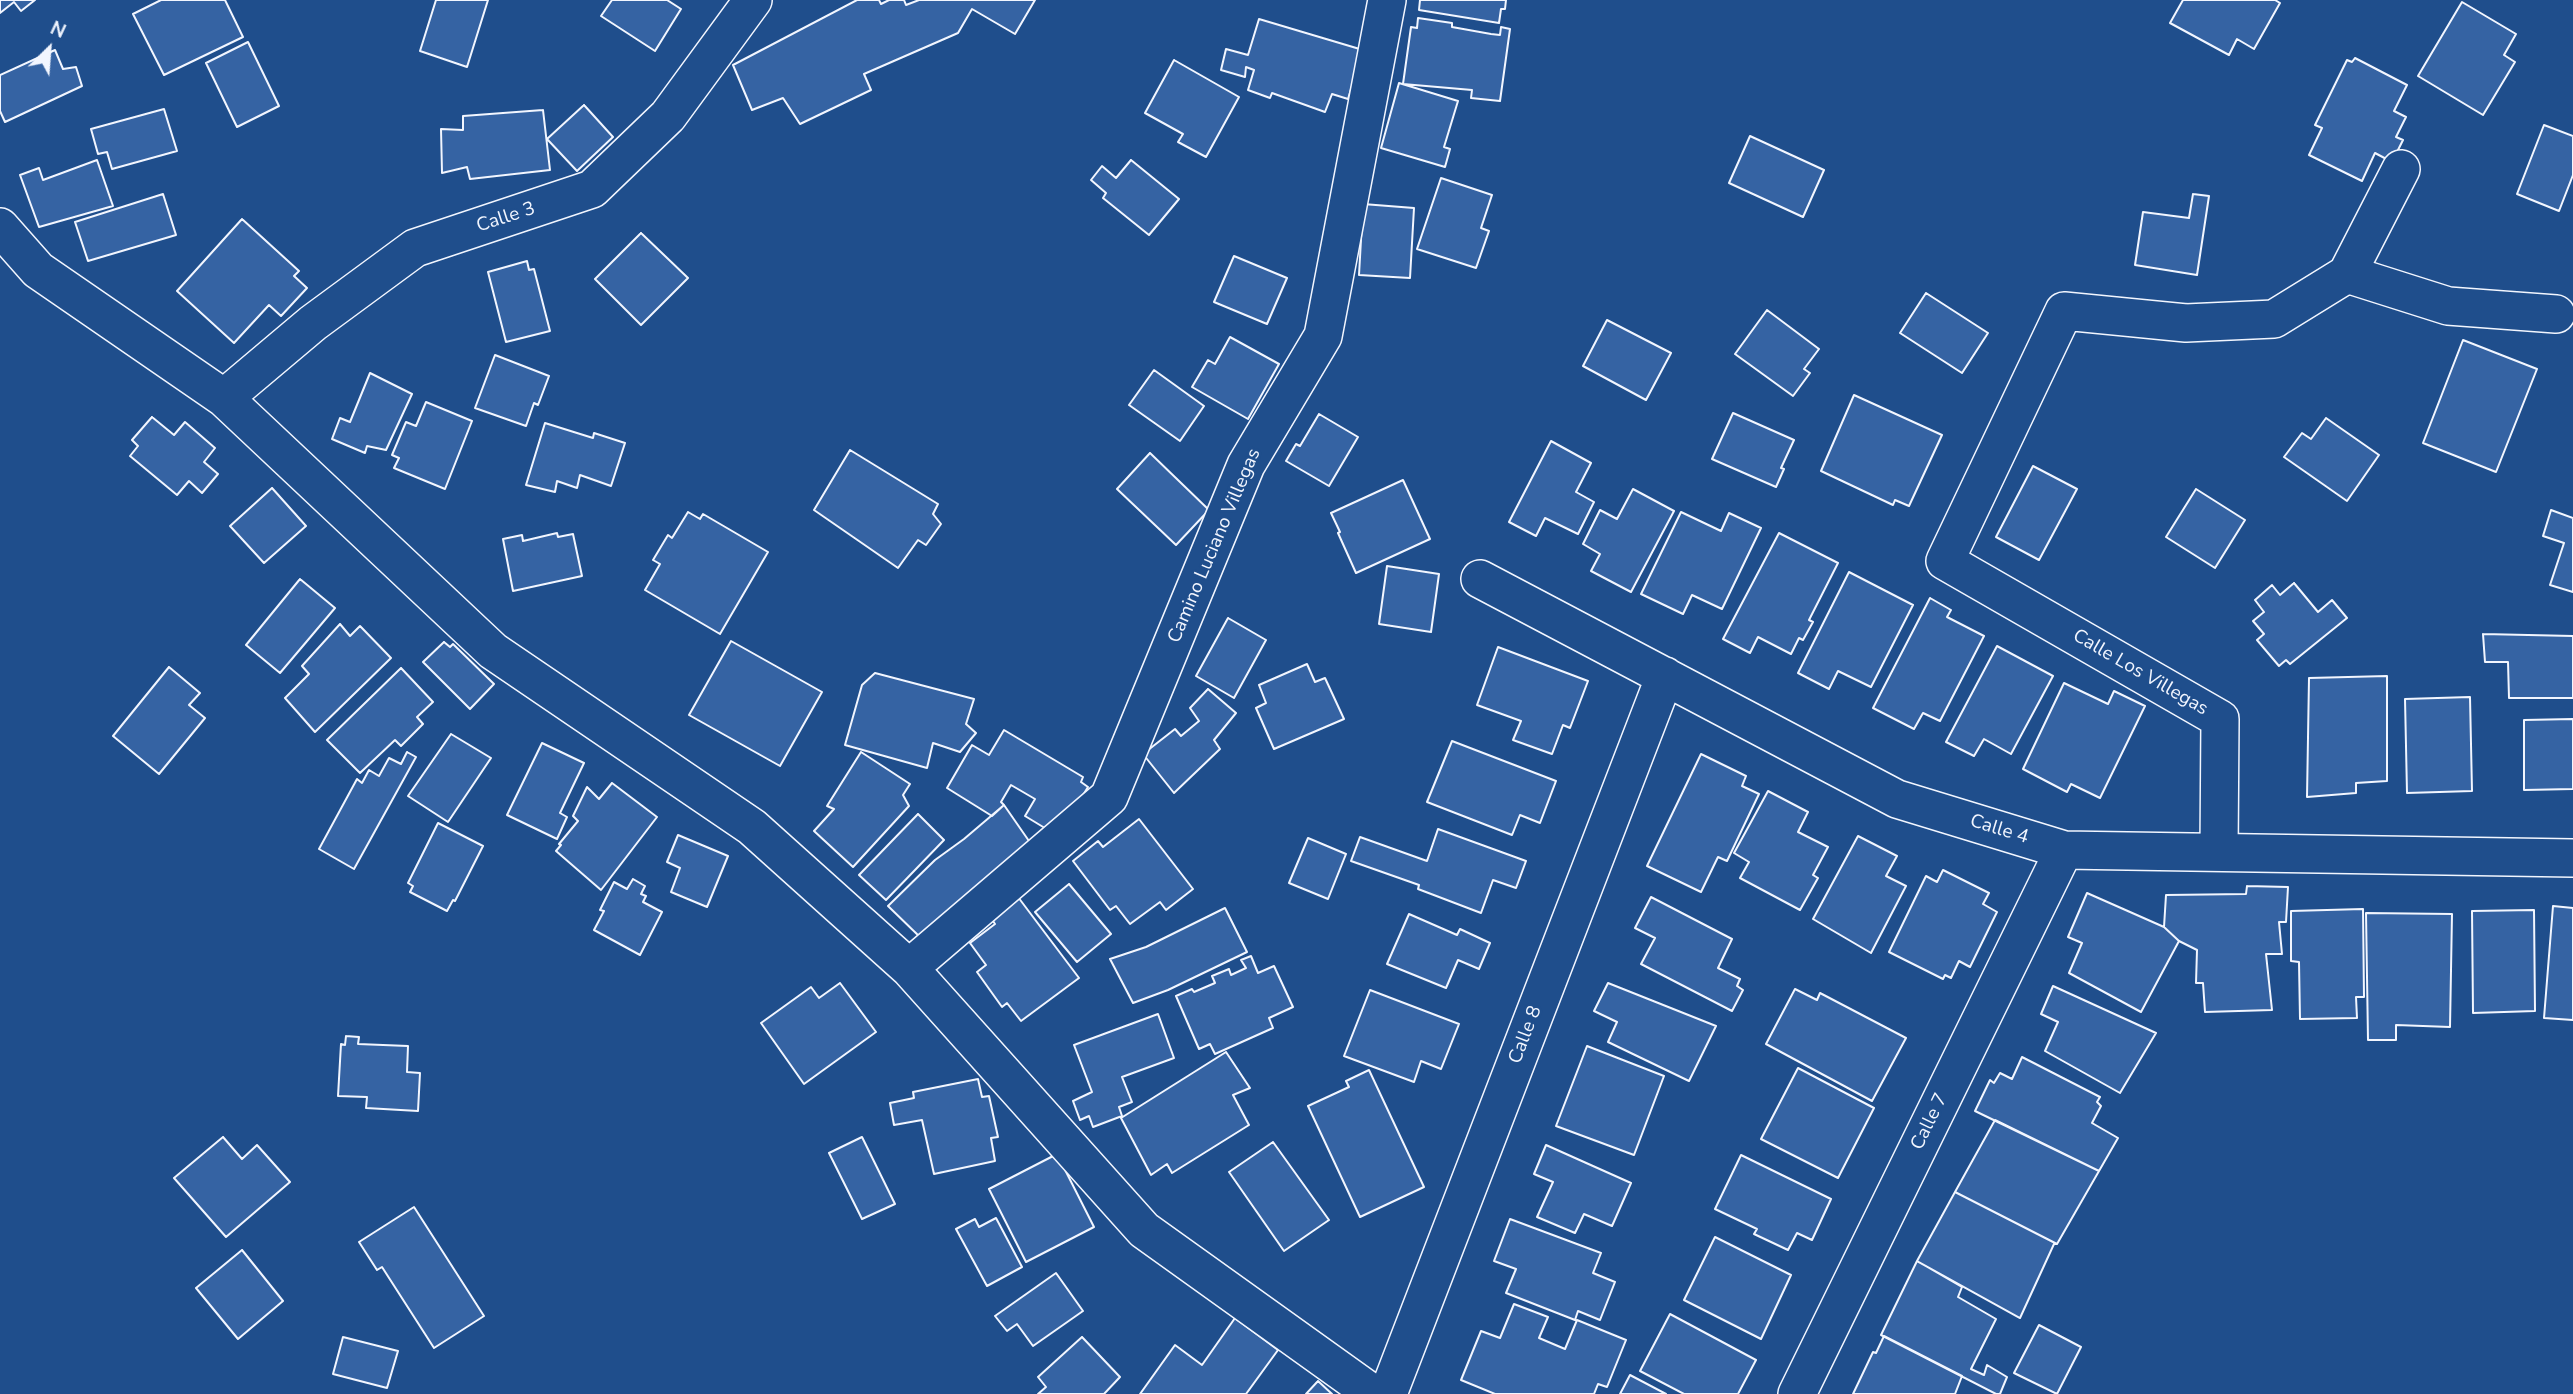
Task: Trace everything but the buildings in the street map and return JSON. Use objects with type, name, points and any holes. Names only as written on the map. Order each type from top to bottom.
[{"type":"street","name":"Calle 3","points":[[223,398],[313,323],[415,248],[592,189],[668,116],[753,0]]},
{"type":"street","name":"Camino Luciano Villegas","points":[[909,968],[1109,797],[1246,465],[1322,336],[1387,0]]},
{"type":"street","points":[[2401,169],[2347,274],[2448,306],[2556,314]]},
{"type":"street","points":[[0,228],[38,270],[223,398],[493,651],[752,827],[909,968],[1144,1230],[1373,1394]]},
{"type":"street","name":"Calle Los Villegas","points":[[2219,852],[2220,719],[1945,561],[2064,312],[2186,323],[2274,319],[2347,274]]},
{"type":"street","name":"Calle 4","points":[[1480,579],[1897,799],[2064,850],[2573,858]]},
{"type":"street","name":"Calle 8","points":[[1388,1394],[1665,677]]},
{"type":"street","name":"Calle 7","points":[[1797,1394],[2064,850]]}]
